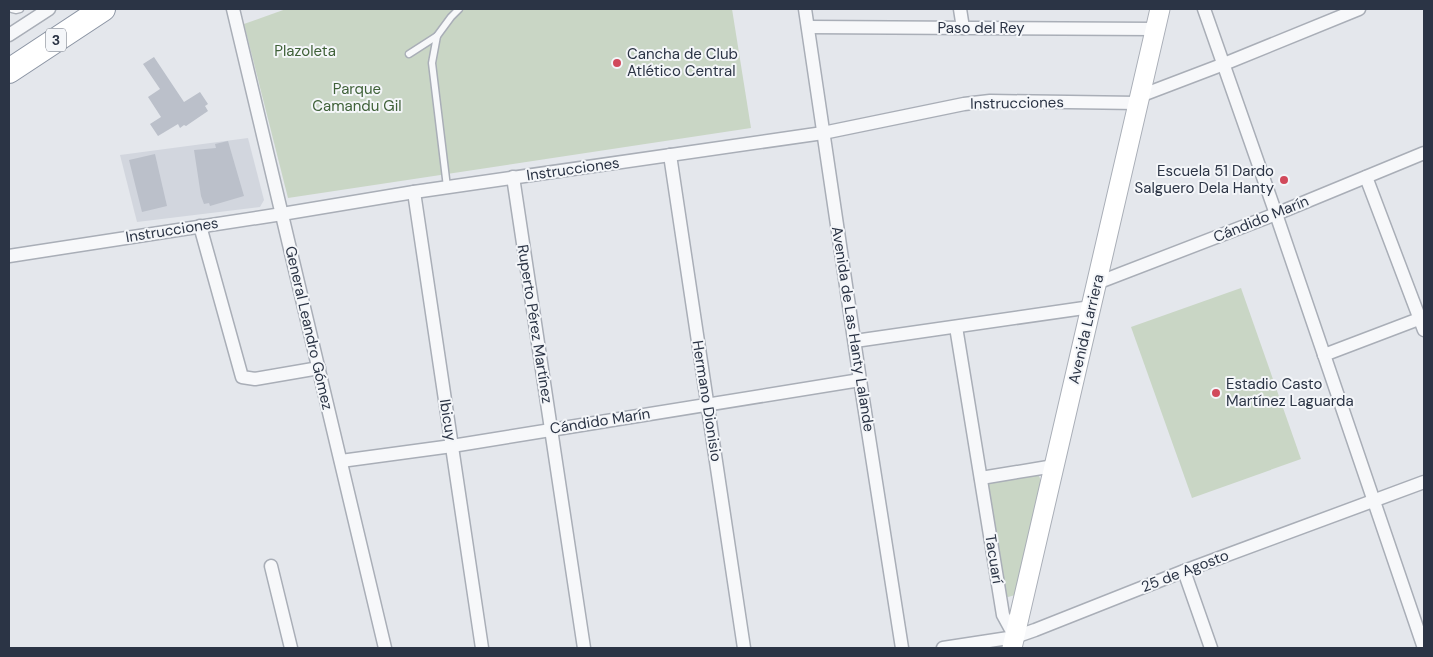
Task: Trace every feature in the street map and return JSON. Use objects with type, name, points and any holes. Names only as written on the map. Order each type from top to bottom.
[{"type":"highway","name":"3","points":[[9,71],[103,9]]},
{"type":"street","points":[[9,34],[49,9]]},
{"type":"street","name":"General Leandro Gómez","points":[[233,9],[385,648]]},
{"type":"street","name":"Avenida de Las Hanty Lalande","points":[[805,9],[902,648]]},
{"type":"street","points":[[960,9],[963,28]]},
{"type":"street","name":"Avenida Larriera","points":[[1013,643],[1160,9]]},
{"type":"street","points":[[1204,9],[1424,648]]},
{"type":"street","name":"Instrucciones","points":[[9,256],[513,177],[823,133],[964,104],[990,101],[1139,100],[1359,9]]},
{"type":"street","name":"Paso del Rey","points":[[808,27],[1155,30]]},
{"type":"street","name":"Cándido Marín","points":[[1097,283],[1276,214],[1424,153]]},
{"type":"street","name":"Hermano Dionisio","points":[[670,155],[744,648]]},
{"type":"street","name":"Ruperto Pérez Martínez","points":[[513,177],[584,648]]},
{"type":"street","points":[[1324,355],[1423,322],[1366,177]]},
{"type":"street","name":"Ibicuy","points":[[414,192],[482,648]]},
{"type":"street","points":[[200,226],[242,377],[255,379],[319,368]]},
{"type":"street","points":[[855,341],[1091,307]]},
{"type":"street","name":"Tacuarí","points":[[956,326],[1003,615],[1013,643]]},
{"type":"street","name":"Cándido Marín","points":[[341,461],[452,446],[860,380]]},
{"type":"street","points":[[981,478],[1054,466]]},
{"type":"street","name":"25 de Agosto","points":[[943,648],[1013,643],[1184,571],[1424,482]]},
{"type":"street","points":[[271,566],[291,648]]},
{"type":"street","points":[[1184,571],[1211,648]]},
{"type":"lane","points":[[12,9],[20,9]]},
{"type":"lane","points":[[408,54],[437,36],[459,9]]},
{"type":"lane","points":[[437,36],[432,62],[447,187]]},
{"type":"shaded area","points":[[248,138],[264,200],[260,207],[137,222],[120,155]]},
{"type":"green space","name":"Parque Camandu Gil","points":[[286,9],[732,9],[751,128],[288,198],[244,24]]},
{"type":"green space","name":"Estadio Casto Martínez Laguarda","points":[[1241,288],[1301,459],[1192,498],[1131,327]]},
{"type":"green space","points":[[1036,474],[1041,481],[1015,595],[1008,597],[1005,596],[987,489],[988,484],[993,481]]},
{"type":"building","points":[[154,57],[184,102],[200,92],[208,104],[205,106],[208,111],[186,126],[184,125],[180,128],[178,124],[158,136],[150,124],[161,117],[148,97],[160,89],[143,64]]},
{"type":"building","points":[[228,141],[244,196],[210,206],[209,203],[204,204],[201,196],[194,150],[216,148],[215,144]]},
{"type":"building","points":[[155,154],[167,206],[142,212],[129,160]]},
{"type":"place","name":"Cancha de Club Atlético Central","points":[[617,63]]},
{"type":"place","name":"Escuela 51 Dardo Salguero Dela Hanty","points":[[1284,180]]},
{"type":"place","name":"Estadio Casto Martínez Laguarda","points":[[1216,393]]},
{"type":"park label","name":"Plazoleta","points":[[305,51]]}]
